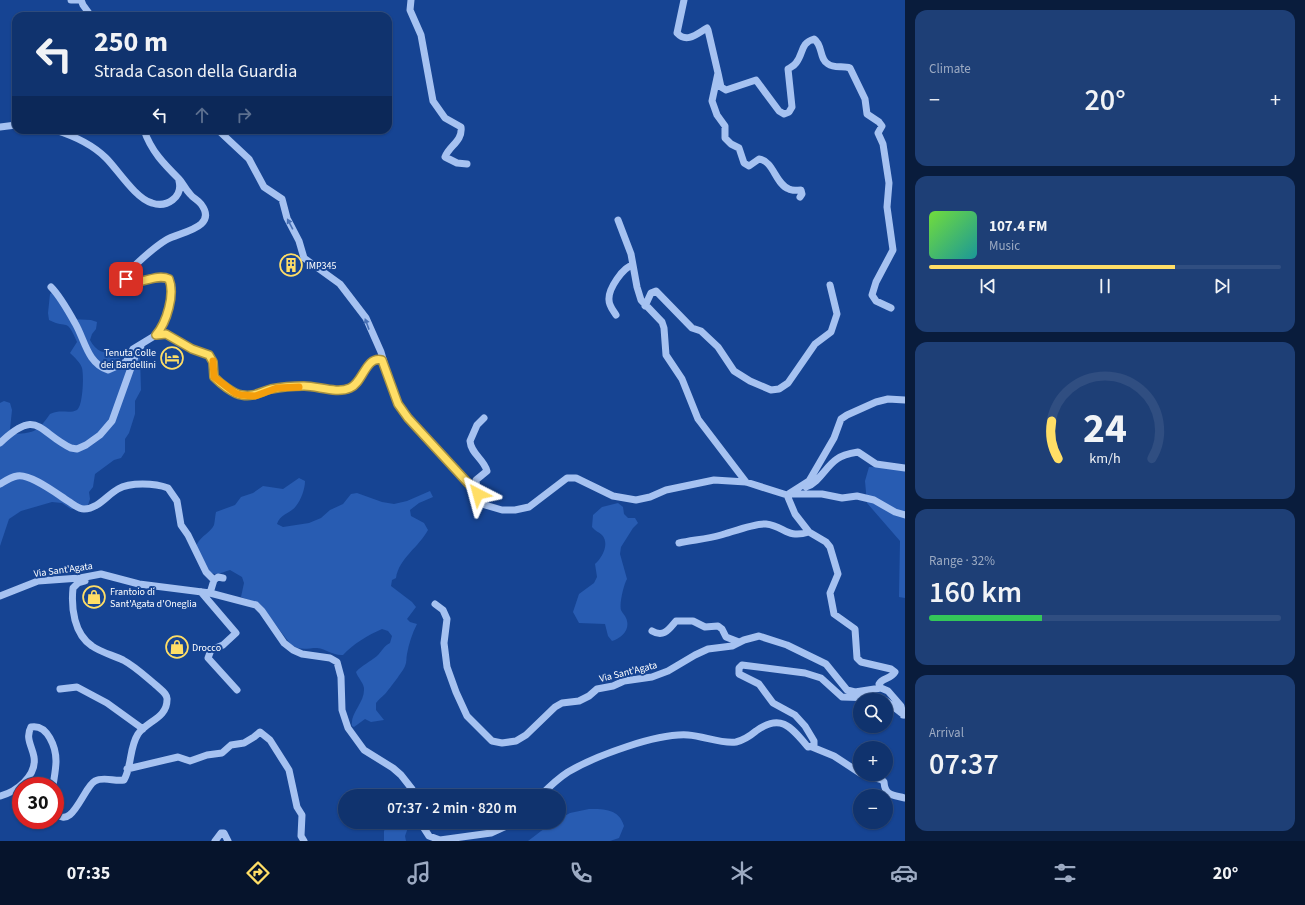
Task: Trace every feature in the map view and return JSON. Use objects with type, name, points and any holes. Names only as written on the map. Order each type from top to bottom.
[{"type":"street","points":[[71,0],[81,0],[88,12]]},
{"type":"street","points":[[411,0],[410,10],[421,35],[433,101],[445,118],[462,129],[457,142],[445,157],[457,163],[467,164]]},
{"type":"street","points":[[684,0],[677,33],[680,36],[688,38],[707,28],[713,44],[722,87],[726,90],[756,80],[779,111],[784,114],[789,112],[792,107],[788,69],[796,64],[804,44],[814,40],[817,42],[827,64],[850,68],[863,96],[867,114],[879,122],[882,126],[878,133],[883,144],[889,183],[887,208],[893,250],[876,282],[872,295],[876,301],[891,308]]},
{"type":"street","points":[[718,73],[712,101],[717,115],[725,126],[725,138],[731,144],[739,148],[744,163],[749,166],[759,159],[762,159],[771,167],[778,180],[788,189],[801,190],[802,194],[800,197]]},
{"type":"street","points":[[0,127],[12,126]]},
{"type":"street","points":[[67,134],[79,138],[105,157],[137,192],[152,203],[163,204],[175,198],[180,190],[179,179]]},
{"type":"street","points":[[146,134],[158,158],[179,179],[187,191],[203,208],[204,219],[198,227],[166,240],[132,268],[126,276],[128,282],[131,283],[151,278],[169,279],[172,288],[167,317],[156,335]]},
{"type":"street","points":[[222,134],[249,158],[264,187],[277,194],[282,199],[287,218],[299,241],[304,258],[340,284],[366,318],[398,404],[428,442],[460,473],[478,494],[485,505],[515,510],[529,507],[567,478],[576,478],[613,496],[636,500],[650,497],[672,489],[714,480],[746,482],[788,495],[822,494],[842,498],[857,496],[874,500],[895,512],[905,515]]},
{"type":"street","points":[[618,220],[632,254],[638,292],[645,306],[662,322],[666,336],[666,355],[682,379],[698,419],[746,482]]},
{"type":"street","points":[[616,315],[610,305],[610,293],[626,268],[633,265]]},
{"type":"street","points":[[645,306],[651,293],[656,291],[692,328],[701,331],[718,346],[734,371],[750,381],[771,390],[776,390],[788,383],[815,344],[831,332],[837,314],[830,285]]},
{"type":"street","points":[[51,287],[57,292],[76,324],[92,359],[102,368],[108,370],[126,362],[133,349],[146,340],[156,335],[166,334],[192,349],[209,355],[213,362],[214,377],[235,393],[241,395],[255,396],[277,388],[311,386],[340,390],[350,388],[360,380],[368,365],[376,360],[382,360]]},
{"type":"street","points":[[0,443],[20,428],[29,425],[42,427],[72,448],[77,449],[86,445],[100,435],[112,421],[137,351],[146,340]]},
{"type":"street","points":[[788,495],[810,481],[829,447],[841,419],[876,402],[888,399],[905,400]]},
{"type":"street","points":[[478,494],[476,480],[487,471],[482,461],[472,450],[470,441],[477,426],[484,418]]},
{"type":"street","points":[[804,486],[812,484],[836,459],[858,452],[876,464],[905,468]]},
{"type":"street","points":[[0,484],[18,476],[26,477],[50,489],[78,508],[86,509],[95,506],[116,489],[126,485],[168,488],[176,501],[181,525],[188,535],[206,572],[214,580]]},
{"type":"street","points":[[788,495],[795,514],[809,532],[826,542],[830,547],[838,574],[830,593],[831,602],[834,614],[855,629],[857,658],[861,662],[891,669],[895,672],[892,676],[881,681],[879,684],[881,688],[888,691],[901,706],[904,716]]},
{"type":"street","points":[[679,543],[722,535],[758,524],[778,527],[790,534],[809,532]]},
{"type":"street","points":[[64,816],[67,817],[74,813],[94,782],[105,779],[124,780],[134,744],[139,733],[163,713],[166,708],[167,696],[138,670],[123,660],[92,646],[82,636],[76,623],[72,604],[73,588],[78,583],[97,579],[101,574]]},
{"type":"street","name":"Via Sant'Agata","points":[[0,596],[38,581],[80,578],[101,574],[139,584],[210,593],[256,605],[262,611],[284,644],[302,654],[318,655],[330,658],[337,662],[341,677],[342,710],[348,728],[364,750],[393,768],[401,775],[412,789]]},
{"type":"street","points":[[210,593],[214,580],[218,577],[223,578]]},
{"type":"street","points":[[200,592],[236,633],[224,645],[211,650],[208,658],[237,690]]},
{"type":"street","name":"Via Sant'Agata","points":[[435,604],[443,610],[447,619],[444,643],[447,667],[463,708],[467,716],[492,742],[502,743],[516,741],[526,735],[555,707],[562,703],[579,701],[589,696],[597,689],[613,686],[618,683],[652,677],[668,671],[695,654],[708,649],[732,646],[739,642],[759,636],[768,637],[826,664],[847,690],[855,692],[881,688]]},
{"type":"street","points":[[652,631],[663,633],[671,629],[676,621],[693,621],[705,627],[718,626],[722,628],[726,637],[739,642]]},
{"type":"street","points":[[812,747],[814,741],[800,720],[774,703],[759,684],[739,674],[740,667],[744,665],[805,673],[821,678],[842,697],[853,697]]},
{"type":"street","points":[[60,689],[77,687],[107,703],[143,729]]},
{"type":"street","points":[[893,707],[904,716]]},
{"type":"street","points":[[547,789],[557,780],[581,766],[621,749],[666,737],[688,735],[736,742],[744,740],[766,724],[774,722],[790,727],[808,746],[834,756],[853,769]]},
{"type":"street","points":[[27,777],[32,771],[34,758],[28,742],[28,735],[32,727],[37,726],[43,730],[54,747],[56,761],[54,777]]},
{"type":"street","points":[[127,769],[178,757],[190,761],[207,755],[222,753],[231,745],[244,743],[254,738],[260,732],[270,740],[289,770],[297,807],[302,815],[301,836],[304,841]]},
{"type":"street","points":[[883,781],[885,790],[888,794],[905,798]]},
{"type":"street","points":[[0,796],[12,790]]},
{"type":"street","points":[[424,829],[429,836],[440,840],[491,833],[500,829]]},
{"type":"street","points":[[215,841],[222,833],[224,833],[228,841]]},
{"type":"shaded area","points":[[55,291],[70,319],[91,320],[97,322],[96,329],[90,340],[95,347],[104,352],[116,354],[126,366],[140,357],[141,390],[135,401],[135,414],[129,433],[125,439],[125,452],[121,458],[114,460],[95,474],[93,487],[89,492],[90,499],[88,505],[71,509],[62,503],[52,502],[21,511],[9,519],[0,546],[0,403],[4,401],[10,403],[12,410],[10,429],[15,434],[32,432],[39,428],[50,414],[77,410],[81,403],[83,372],[79,362],[70,353],[77,342],[68,326],[49,320],[48,313],[50,294]]},
{"type":"shaded area","points":[[869,467],[905,468],[905,598],[899,597],[900,541],[867,503],[865,481]]},
{"type":"shaded area","points":[[299,478],[305,481],[300,501],[291,511],[278,521],[277,524],[283,527],[309,523],[321,518],[330,510],[343,504],[351,494],[357,493],[382,502],[394,504],[407,501],[430,491],[433,497],[419,503],[410,510],[411,516],[424,523],[428,530],[401,564],[396,578],[392,580],[391,586],[412,602],[416,607],[407,619],[410,622],[417,624],[412,635],[404,668],[376,703],[376,710],[384,720],[371,722],[365,719],[354,727],[352,726],[353,716],[364,693],[364,688],[356,672],[377,656],[390,643],[392,636],[388,631],[382,629],[371,634],[343,655],[317,648],[304,649],[295,647],[291,645],[260,604],[241,597],[244,583],[242,577],[230,570],[217,574],[211,573],[201,562],[197,552],[197,544],[214,525],[216,512],[235,505],[241,497],[253,493],[263,486],[283,489]]},
{"type":"shaded area","points":[[618,503],[623,507],[624,514],[628,518],[635,518],[638,523],[621,547],[620,554],[627,579],[622,594],[621,611],[626,618],[627,626],[625,632],[619,638],[612,641],[608,636],[605,624],[579,623],[573,612],[579,594],[594,583],[597,577],[595,564],[602,555],[605,547],[605,542],[602,535],[592,527],[593,515],[602,507]]},
{"type":"shaded area","points":[[589,809],[611,811],[619,816],[624,826],[619,838],[610,841],[528,841],[544,829],[566,829],[566,815]]},
{"type":"shaded area","points":[[385,829],[408,829],[405,836],[406,841],[384,841]]},
{"type":"slow traffic","points":[[213,361],[214,377],[218,382],[235,393],[241,395],[255,396],[277,388],[299,387]]},
{"type":"place","name":"IMP345","points":[[291,265]]},
{"type":"place","name":"Tenuta Colle dei Bardellini","points":[[172,358]]},
{"type":"place","name":"Frantoio di Sant'Agata d'Oneglia","points":[[94,597]]},
{"type":"place","name":"Drocco","points":[[177,647]]},
{"type":"route","points":[[126,279],[128,282],[137,283],[151,278],[167,277],[169,279],[172,288],[167,317],[156,335],[166,334],[199,353],[212,357],[214,377],[218,382],[235,393],[241,395],[255,396],[277,388],[304,386],[340,390],[350,388],[360,380],[368,365],[376,360],[382,360],[385,364],[398,404],[408,418],[428,442],[460,473],[478,494]]}]
